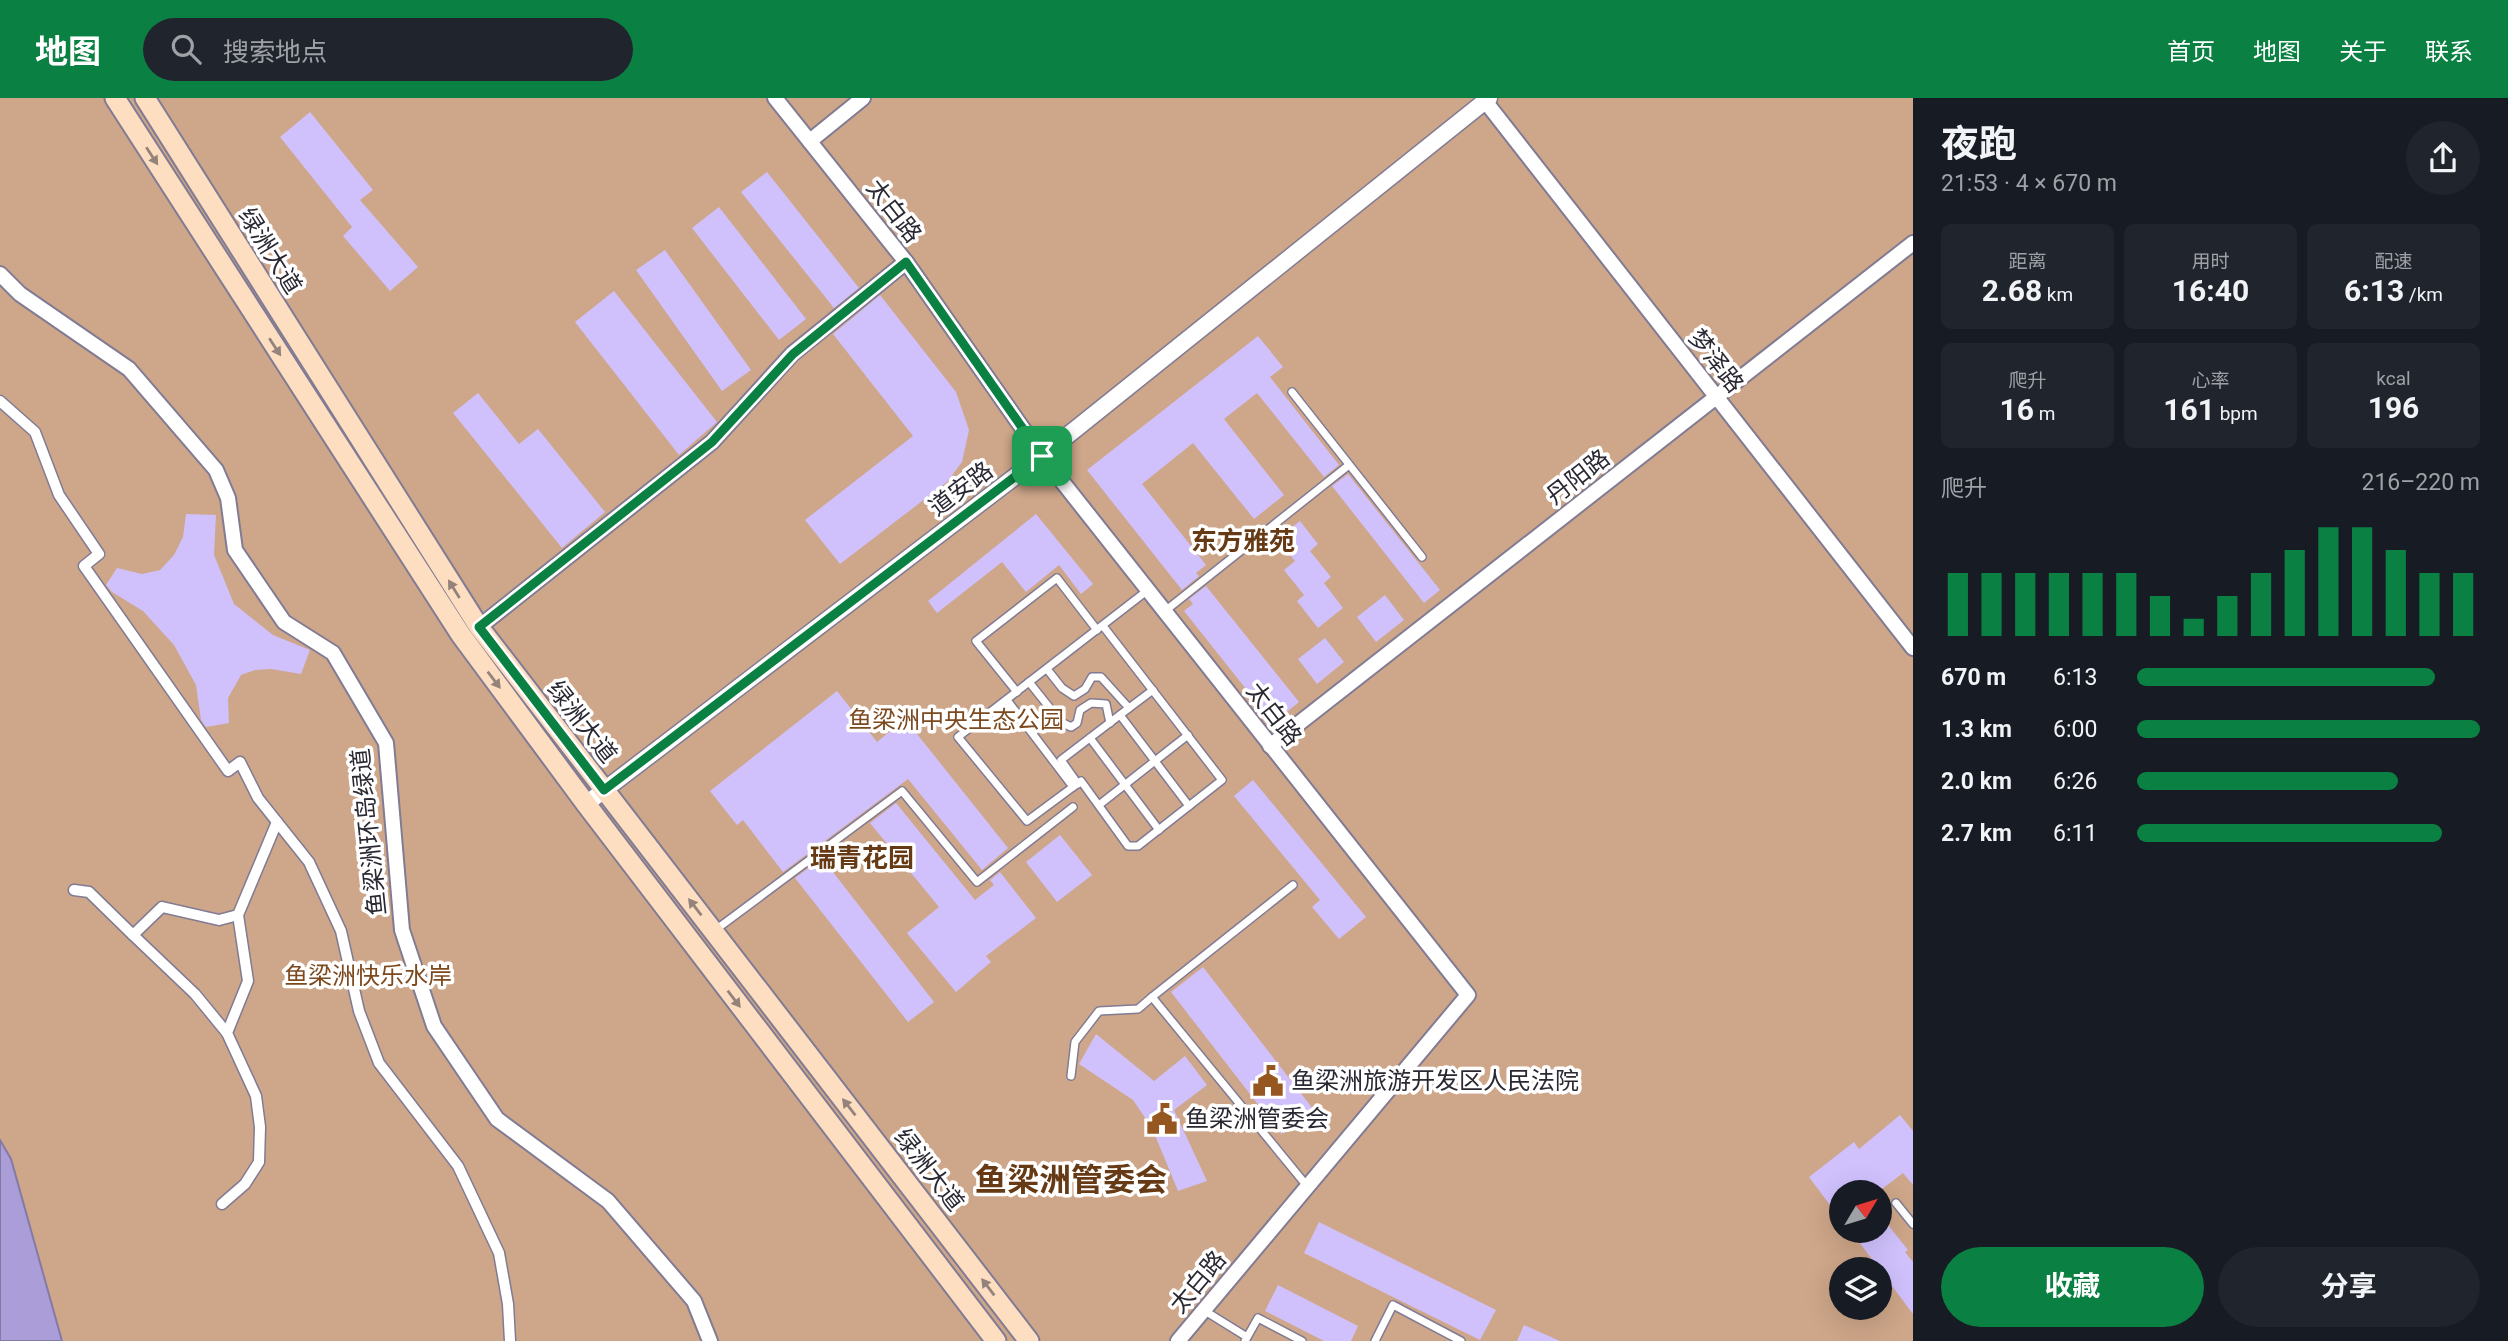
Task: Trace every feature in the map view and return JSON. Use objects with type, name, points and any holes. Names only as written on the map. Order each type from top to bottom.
[{"type":"main road","name":"绿洲大道","points":[[148,99],[479,627],[1029,1341]]},
{"type":"main road","name":"绿洲大道","points":[[119,105],[461,635],[586,804],[996,1341]]},
{"type":"street","name":"太白路","points":[[775,98],[906,262],[1042,456],[1468,995],[1178,1341]]},
{"type":"street","points":[[810,141],[863,98]]},
{"type":"street","points":[[119,105],[148,99]]},
{"type":"street","name":"梦泽路","points":[[1487,99],[1913,648]]},
{"type":"street","name":"道安路","points":[[586,804],[1042,456],[1487,99]]},
{"type":"street","name":"丹阳路","points":[[1270,746],[1913,243]]},
{"type":"street","points":[[479,627],[712,442],[793,354],[906,262]]},
{"type":"street","name":"鱼梁洲环岛绿道","points":[[0,274],[20,295],[129,369],[216,470],[228,498],[235,550],[284,622],[333,653],[386,743],[402,930],[433,1026],[497,1119],[608,1201],[694,1301],[710,1341]]},
{"type":"street","points":[[0,401],[34,432],[59,495],[99,554],[84,566],[228,771],[240,762],[258,798],[309,862],[341,932],[359,1011],[379,1063],[458,1166],[499,1253],[508,1304],[510,1341]]},
{"type":"street","points":[[227,1033],[248,981],[238,915],[277,822]]},
{"type":"street","points":[[74,890],[89,892],[195,994],[227,1033],[256,1096],[260,1127],[259,1162],[245,1184],[222,1204]]},
{"type":"street","points":[[133,935],[162,907],[219,920],[238,915]]},
{"type":"lane","points":[[1292,392],[1422,557]]},
{"type":"lane","points":[[1165,611],[1349,465]]},
{"type":"lane","points":[[1017,692],[976,641],[1057,578],[1100,628],[1153,690],[1222,779],[1159,830],[1138,846],[1128,846],[1082,781],[1027,821],[958,737],[1017,692],[1029,682],[1100,628],[1148,590]]},
{"type":"lane","points":[[1047,669],[1062,688],[1074,696],[1085,689],[1092,677],[1101,677],[1129,708]]},
{"type":"lane","points":[[1029,682],[1061,722],[1071,727],[1077,723],[1080,710],[1091,703],[1106,704],[1110,723]]},
{"type":"lane","points":[[1076,785],[1060,760],[1153,690]]},
{"type":"lane","points":[[1007,699],[1076,785]]},
{"type":"lane","points":[[1120,715],[1189,806]]},
{"type":"lane","points":[[1099,805],[1188,735]]},
{"type":"lane","points":[[1090,738],[1159,830]]},
{"type":"lane","points":[[713,931],[902,791],[978,883],[1073,807]]},
{"type":"lane","points":[[1071,1076],[1076,1042],[1098,1010],[1138,1009],[1293,885]]},
{"type":"lane","points":[[1152,997],[1307,1187]]},
{"type":"lane","points":[[1896,1203],[1913,1224]]},
{"type":"lane","points":[[1375,1341],[1393,1305],[1461,1341]]},
{"type":"lane","points":[[1204,1310],[1246,1339],[1258,1318],[1302,1341]]},
{"type":"green space","name":"鱼梁洲中央生态公园","points":[[0,98],[1913,98],[1913,1341],[62,1341],[11,1159],[0,1140]]},
{"type":"shaded area","points":[[0,1140],[11,1159],[62,1341],[0,1341]]},
{"type":"building","points":[[310,112],[373,190],[360,200],[418,267],[390,291],[343,236],[352,227],[280,137]]},
{"type":"building","points":[[767,172],[859,288],[834,308],[741,192]]},
{"type":"building","points":[[719,207],[806,319],[779,340],[692,228]]},
{"type":"building","points":[[665,250],[751,370],[722,391],[636,270]]},
{"type":"building","points":[[614,291],[717,422],[679,455],[575,322]]},
{"type":"building","points":[[880,295],[956,392],[969,430],[962,462],[947,482],[840,564],[805,520],[913,436],[833,334]]},
{"type":"building","points":[[1258,336],[1283,367],[1270,377],[1339,465],[1324,477],[1257,393],[1224,419],[1284,495],[1254,519],[1193,443],[1142,484],[1206,565],[1196,573],[1199,576],[1182,590],[1087,470]]},
{"type":"building","points":[[478,393],[519,444],[538,429],[605,512],[562,548],[453,413]]},
{"type":"building","points":[[1348,474],[1440,590],[1424,603],[1332,486]]},
{"type":"building","points":[[186,514],[216,515],[214,555],[234,604],[273,635],[310,650],[301,674],[271,669],[255,670],[241,675],[228,698],[229,723],[206,727],[201,720],[196,685],[174,645],[143,611],[112,592],[106,585],[117,568],[142,574],[160,570],[174,555],[183,537]]},
{"type":"building","points":[[1036,514],[1093,584],[1081,594],[1059,565],[1026,592],[1002,562],[937,613],[928,601]]},
{"type":"building","points":[[1300,521],[1318,544],[1310,551],[1331,577],[1324,583],[1343,608],[1318,628],[1297,601],[1304,595],[1284,570],[1295,561],[1277,539]]},
{"type":"building","points":[[1206,586],[1299,702],[1273,723],[1184,611],[1193,604],[1189,599]]},
{"type":"building","points":[[1385,595],[1404,620],[1376,642],[1357,617]]},
{"type":"building","points":[[1325,638],[1344,662],[1317,684],[1298,659]]},
{"type":"building","points":[[837,691],[877,742],[905,719],[1008,848],[982,870],[908,779],[783,872],[743,820],[737,825],[710,791]]},
{"type":"building","points":[[1253,780],[1366,917],[1339,939],[1312,907],[1320,900],[1234,796]]},
{"type":"building","points":[[896,803],[975,900],[994,885],[990,880],[1000,872],[1036,918],[986,956],[991,962],[956,992],[907,933],[939,907],[870,823]]},
{"type":"building","points":[[1060,835],[1092,875],[1057,902],[1026,862]]},
{"type":"building","points":[[822,858],[934,1002],[908,1022],[795,878]]},
{"type":"building","points":[[1203,967],[1313,1109],[1281,1134],[1171,992]]},
{"type":"building","name":"鱼梁洲管委会","points":[[1096,1034],[1154,1081],[1185,1056],[1207,1085],[1174,1110],[1207,1181],[1178,1191],[1152,1128],[1133,1100],[1079,1064]]},
{"type":"building","points":[[1900,1115],[1913,1131],[1913,1185],[1903,1173],[1892,1181],[1829,1180],[1829,1204],[1809,1177],[1854,1142],[1859,1149]]},
{"type":"building","points":[[1319,1222],[1496,1310],[1480,1340],[1304,1253]]},
{"type":"building","points":[[1892,1230],[1908,1250],[1905,1252],[1913,1262],[1913,1314],[1892,1286],[1892,1257],[1870,1257],[1860,1243],[1892,1243]]},
{"type":"building","points":[[1278,1285],[1358,1326],[1351,1341],[1324,1341],[1265,1311]]},
{"type":"building","points":[[1524,1325],[1560,1341],[1517,1341]]},
{"type":"place","name":"鱼梁洲旅游开发区人民法院","points":[[1268,1081]]},
{"type":"place","name":"鱼梁洲管委会","points":[[1162,1119]]},
{"type":"district","name":"东方雅苑","points":[[1243,541]]},
{"type":"district","name":"瑞青花园","points":[[862,858]]},
{"type":"district","name":"鱼梁洲管委会","points":[[1071,1180]]},
{"type":"route","points":[[906,262],[1042,456],[604,790],[479,627],[712,442],[793,354],[906,262]]},
{"type":"park label","name":"鱼梁洲快乐水岸","points":[[368,976]]}]
